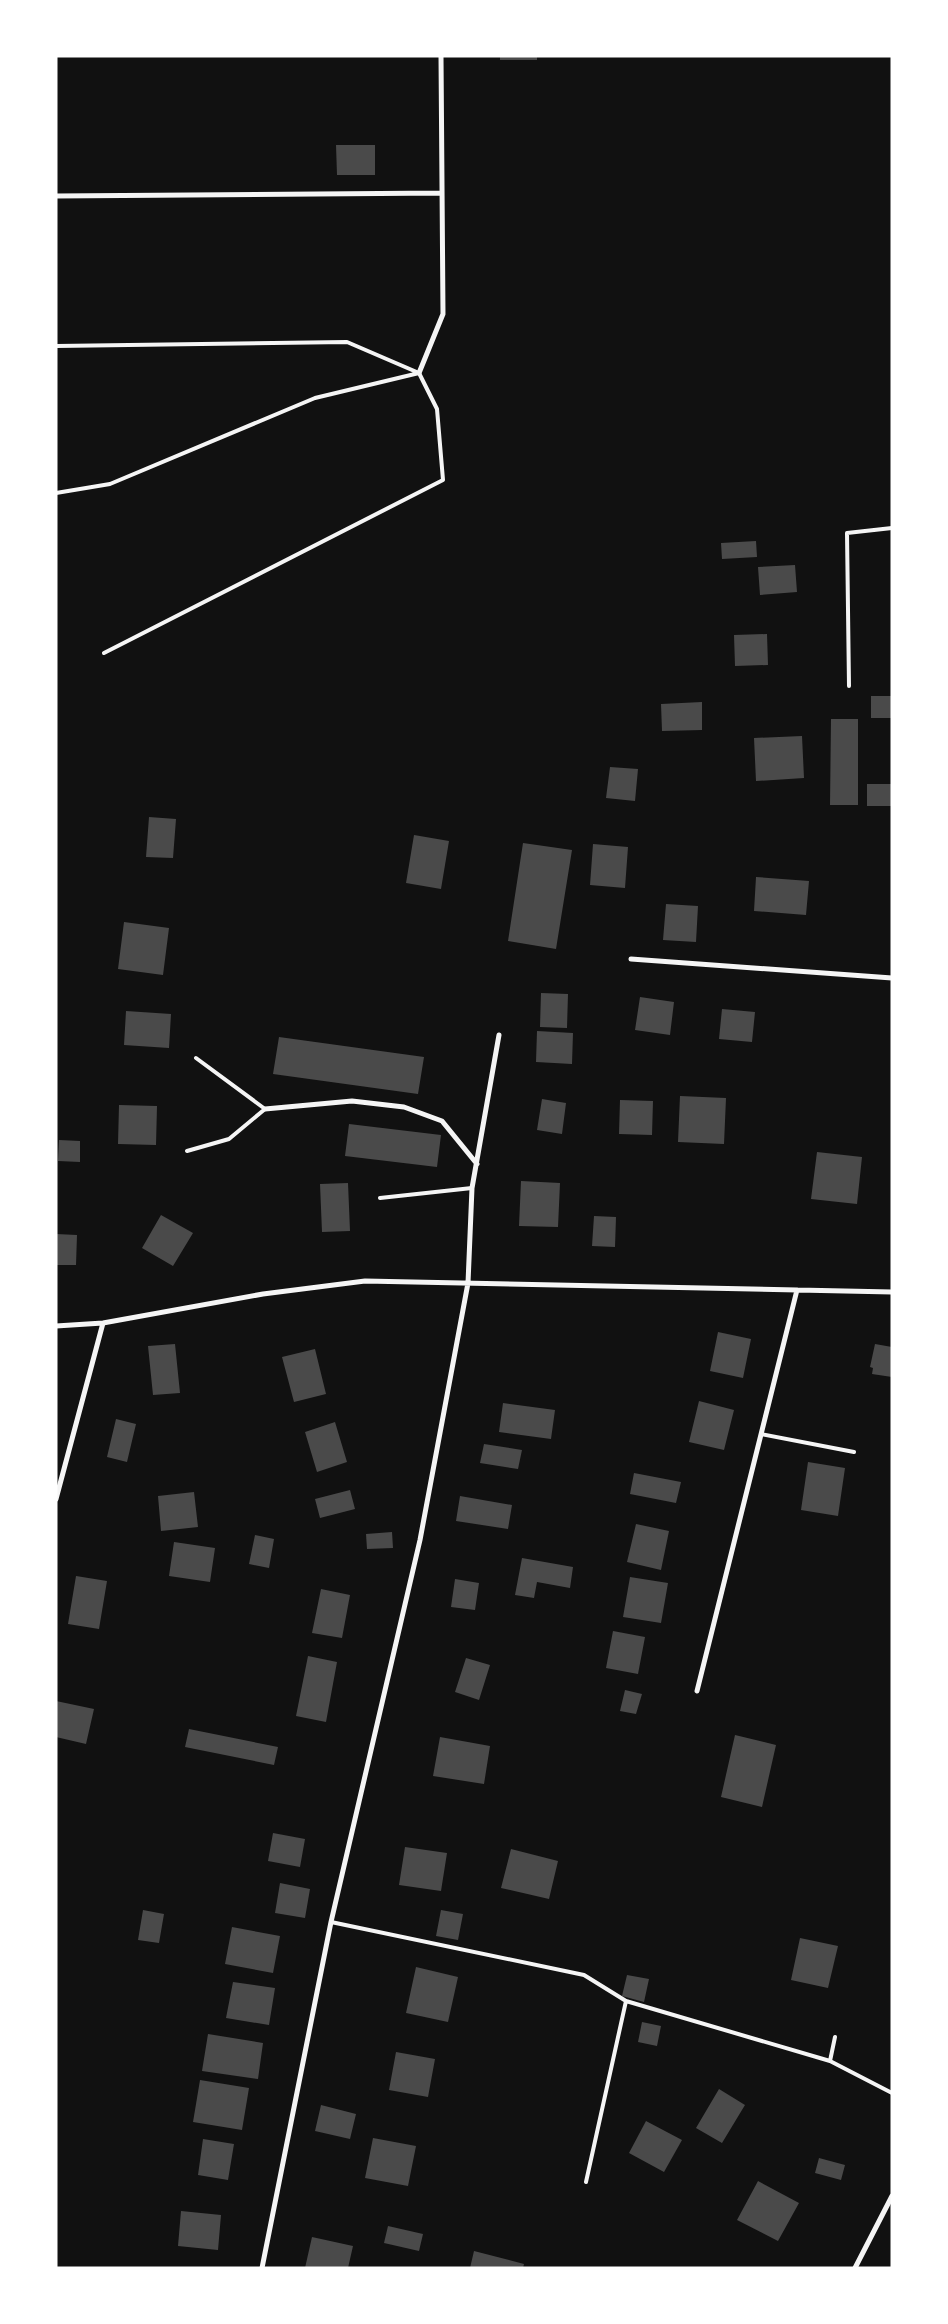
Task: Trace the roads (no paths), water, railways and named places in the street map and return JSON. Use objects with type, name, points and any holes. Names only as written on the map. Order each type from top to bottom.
[{"type":"street","points":[[419,373],[443,314],[441,56]]},
{"type":"street","points":[[56,196],[442,193]]},
{"type":"street","points":[[631,959],[892,978]]},
{"type":"street","points":[[262,2268],[331,1922],[420,1540],[468,1283],[472,1188],[500,1035]]},
{"type":"street","points":[[265,1109],[352,1101],[404,1106],[442,1121],[477,1164]]},
{"type":"street","points":[[56,1326],[103,1323],[263,1294],[365,1281],[892,1292]]},
{"type":"street","points":[[697,1691],[797,1290]]},
{"type":"street","points":[[56,1499],[103,1323]]},
{"type":"street","points":[[855,2268],[892,2196]]},
{"type":"lane","points":[[56,346],[347,342],[419,373],[437,409],[443,480],[104,654]]},
{"type":"lane","points":[[56,493],[110,484],[315,398],[419,373]]},
{"type":"lane","points":[[849,686],[847,533],[892,528]]},
{"type":"lane","points":[[187,1151],[229,1139],[265,1109],[196,1058]]},
{"type":"lane","points":[[380,1198],[472,1188]]},
{"type":"lane","points":[[761,1434],[854,1452]]},
{"type":"lane","points":[[331,1922],[584,1974],[626,2001],[830,2061],[892,2094]]},
{"type":"lane","points":[[586,2182],[626,2001]]},
{"type":"lane","points":[[830,2061],[835,2037]]}]
